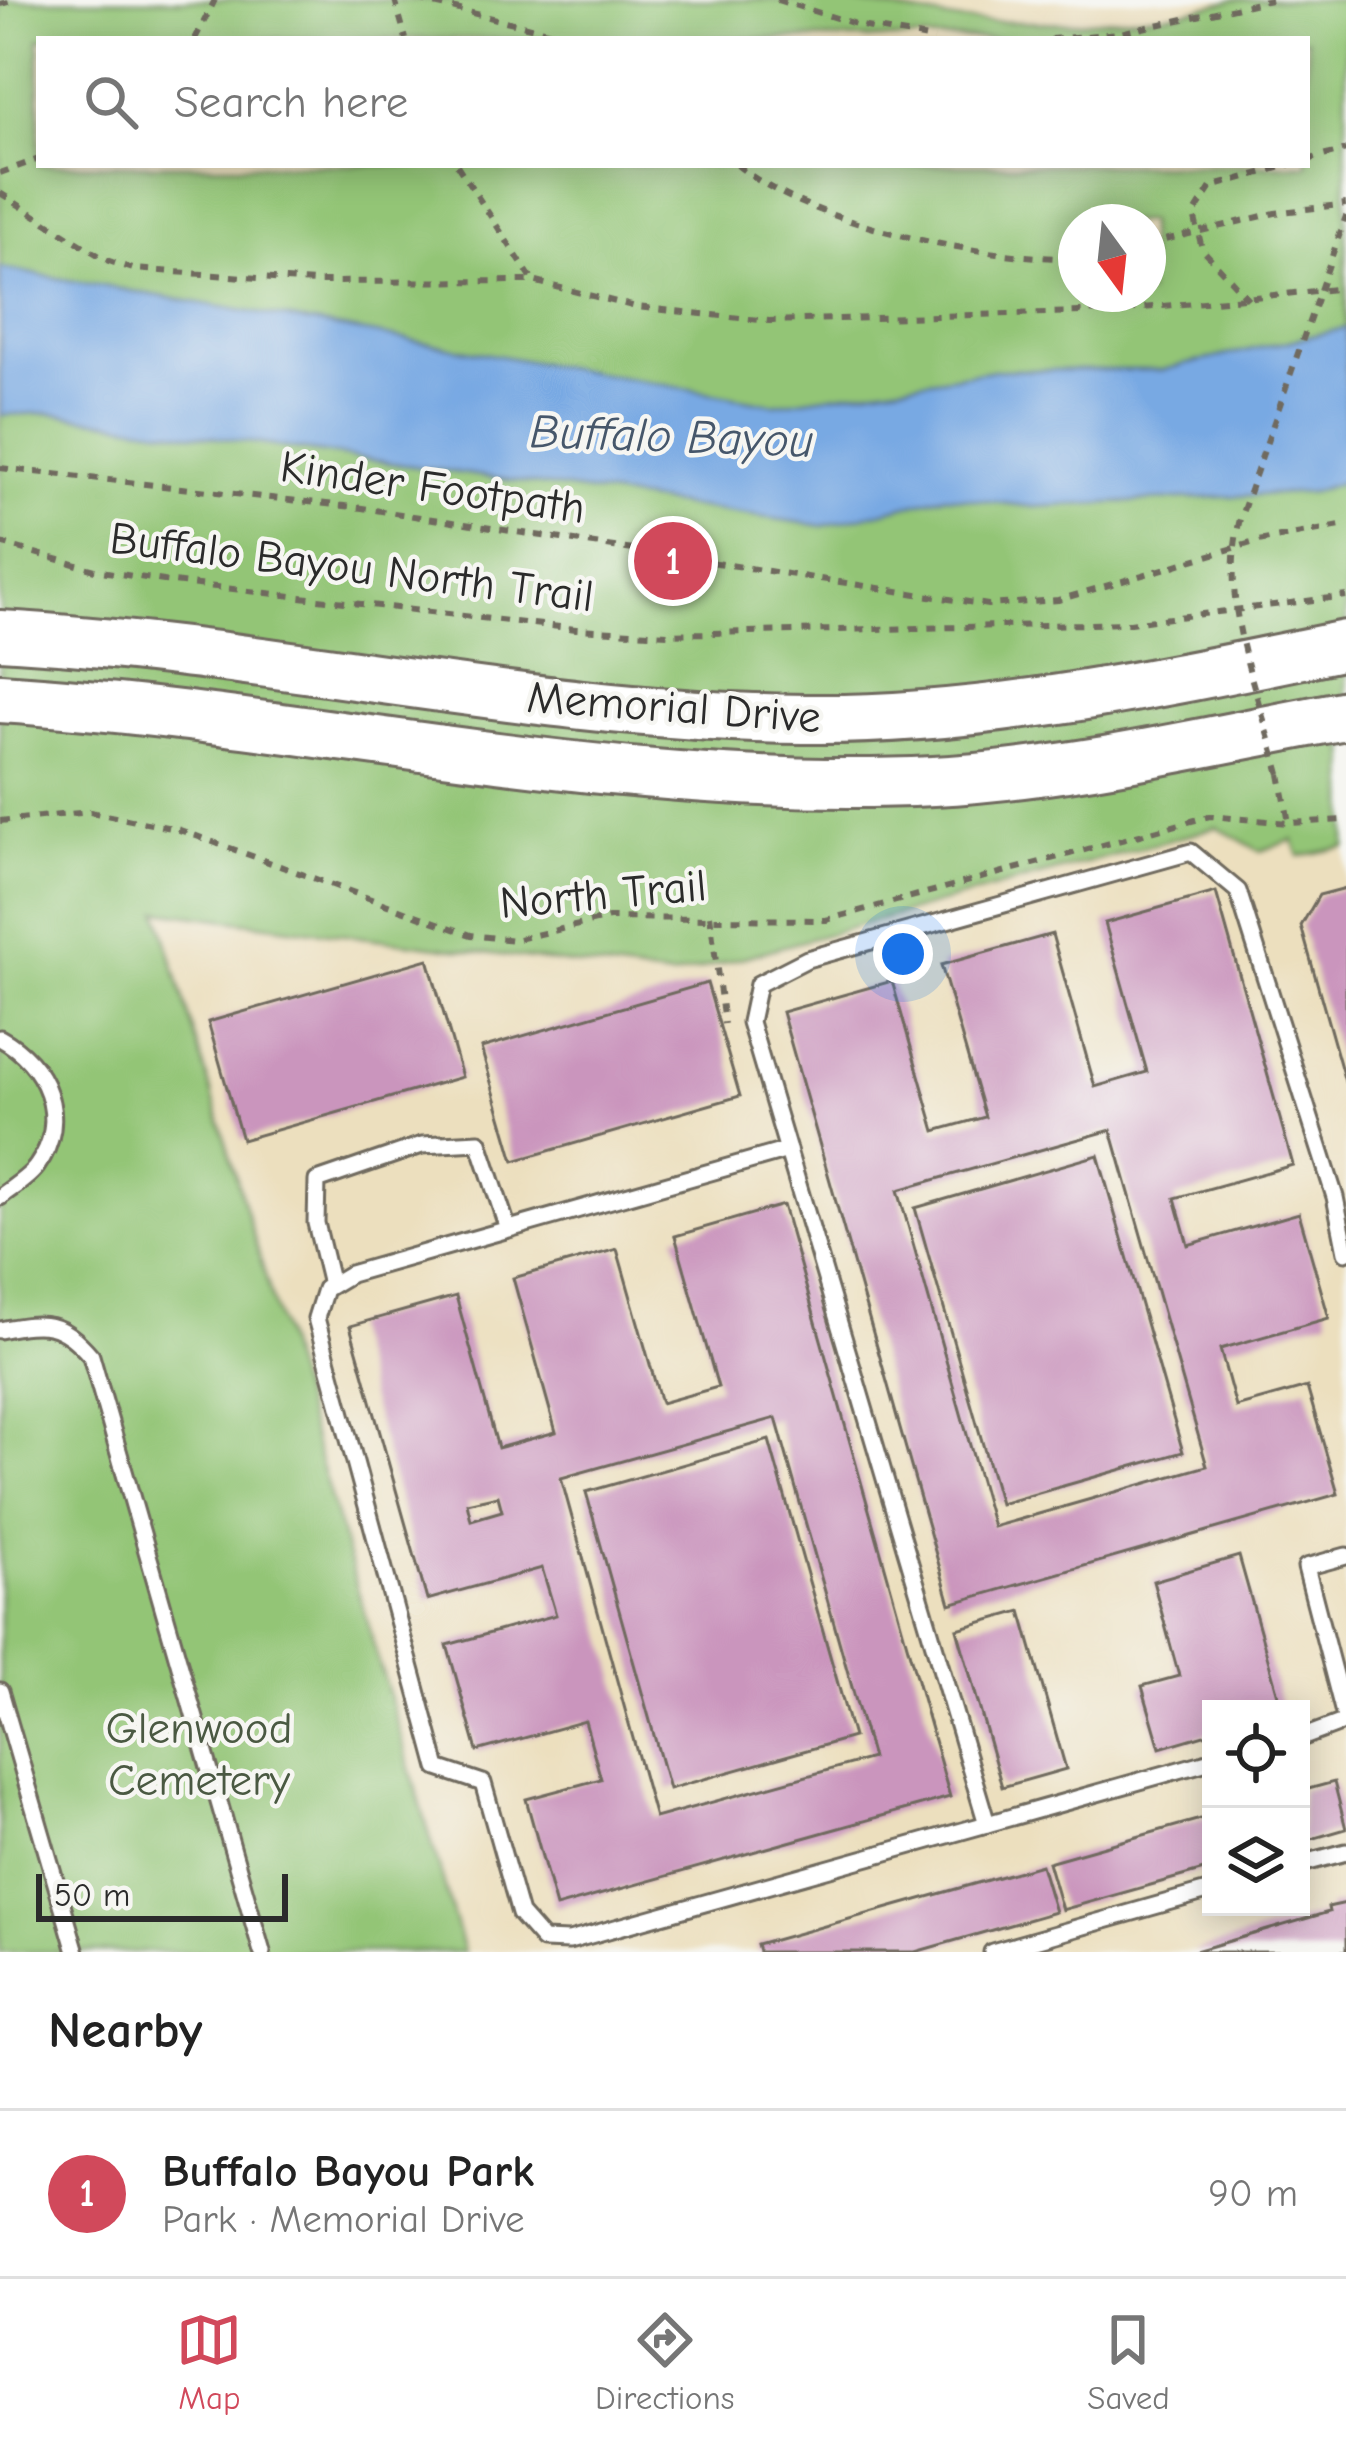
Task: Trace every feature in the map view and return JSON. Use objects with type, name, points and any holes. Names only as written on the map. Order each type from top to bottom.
[{"type":"main road","name":"Memorial Drive","points":[[0,635],[214,653],[663,714],[808,719],[1050,701],[1346,646]]},
{"type":"main road","name":"Memorial Drive","points":[[0,698],[227,720],[656,775],[808,782],[935,781],[1062,765],[1346,715]]},
{"type":"lane","points":[[987,1825],[751,1022],[758,984],[807,959],[1191,852],[1238,891],[1335,1197],[1346,1252]]},
{"type":"lane","points":[[0,1038],[26,1052],[50,1086],[50,1127],[38,1166],[0,1196]]},
{"type":"lane","points":[[331,1285],[316,1223],[317,1181],[422,1145],[479,1142],[508,1229]]},
{"type":"lane","points":[[788,1150],[350,1274],[331,1285],[316,1318],[438,1768],[483,1783],[520,1914],[543,1940],[569,1942],[1202,1764]]},
{"type":"lane","points":[[0,1330],[36,1323],[70,1331],[92,1356],[262,1952]]},
{"type":"lane","points":[[1310,1735],[1346,1721],[1306,1567],[1346,1556]]},
{"type":"lane","points":[[0,1691],[76,1952]]},
{"type":"lane","points":[[1310,1862],[1346,1852]]},
{"type":"lane","points":[[992,1952],[1202,1893]]},
{"type":"path","points":[[0,4],[16,0]]},
{"type":"path","points":[[197,36],[215,0]]},
{"type":"path","points":[[395,0],[405,36]]},
{"type":"path","points":[[418,0],[568,36]]},
{"type":"path","points":[[777,0],[866,27],[917,36]]},
{"type":"path","points":[[1086,36],[1120,33],[1271,0]]},
{"type":"path","points":[[1310,159],[1346,150]]},
{"type":"path","points":[[0,173],[36,160]]},
{"type":"path","points":[[459,168],[533,281]]},
{"type":"path","points":[[742,168],[801,202],[901,232],[1006,257],[1058,258]]},
{"type":"path","points":[[1249,300],[1202,249],[1194,214],[1211,187],[1278,168]]},
{"type":"path","points":[[0,194],[106,260],[160,272],[254,278],[533,281],[636,308],[711,319],[1112,311],[1346,288]]},
{"type":"path","points":[[1166,240],[1275,213],[1346,204]]},
{"type":"path","points":[[1289,823],[1233,598],[1232,560],[1240,519],[1346,217]]},
{"type":"path","name":"Kinder Footpath","points":[[0,468],[362,508],[649,550],[904,595],[1019,606],[1105,590],[1258,541],[1346,525]]},
{"type":"path","name":"Buffalo Bayou North Trail","points":[[0,543],[95,570],[164,581],[576,629],[760,636],[1019,626],[1196,618],[1346,596]]},
{"type":"path","points":[[1019,606],[1019,626]]},
{"type":"path","name":"North Trail","points":[[0,821],[90,812],[177,830],[471,935],[514,940],[609,918],[710,915],[826,920],[1210,816],[1289,823],[1346,820]]},
{"type":"path","points":[[710,915],[724,1024],[751,1022]]},
{"type":"green space","name":"Glenwood Cemetery","points":[[0,0],[834,0],[961,21],[1069,23],[1180,13],[1234,0],[1346,0],[1346,847],[1299,856],[1293,840],[1260,851],[1217,827],[672,977],[158,911],[464,1952],[0,1952]]},
{"type":"water","name":"Buffalo Bayou","points":[[0,268],[774,404],[995,370],[1162,370],[1346,328],[1346,481],[1312,492],[1034,507],[945,496],[823,526],[49,413],[0,415]]},
{"type":"building","points":[[1346,888],[1345,1082],[1301,926],[1319,895]]},
{"type":"building","points":[[1216,892],[1293,1165],[1175,1198],[1188,1245],[1299,1213],[1329,1318],[1220,1349],[1236,1407],[1307,1387],[1338,1494],[950,1604],[782,1012],[892,981],[935,1131],[985,1117],[941,965],[1052,934],[1095,1087],[1147,1072],[1105,923]],"holes":[[[1111,1130],[1207,1466],[993,1527],[898,1190]]]},
{"type":"building","points":[[428,959],[462,1077],[242,1140],[208,1022]]},
{"type":"building","points":[[707,983],[740,1096],[514,1161],[481,1048]]},
{"type":"building","points":[[1098,1155],[1183,1452],[1000,1504],[915,1208]]},
{"type":"building","points":[[783,1205],[950,1797],[556,1907],[526,1799],[601,1779],[585,1721],[477,1751],[447,1645],[556,1615],[542,1568],[427,1600],[350,1326],[456,1296],[498,1448],[556,1432],[513,1278],[617,1249],[661,1403],[718,1387],[675,1236]],"holes":[[[776,1418],[872,1758],[655,1818],[561,1478]],[[498,1496],[502,1511],[471,1520],[467,1503]]]},
{"type":"building","points":[[769,1440],[853,1737],[669,1789],[586,1492]]},
{"type":"building","points":[[1239,1556],[1279,1700],[1202,1700],[1202,1736],[1160,1748],[1142,1686],[1179,1676],[1153,1581]]},
{"type":"building","points":[[1021,1611],[1066,1769],[1002,1787],[957,1629]]},
{"type":"building","points":[[1334,1782],[1346,1829],[1310,1839],[1310,1789]]},
{"type":"building","points":[[1202,1819],[1202,1871],[1062,1910],[1048,1862]]},
{"type":"building","points":[[1041,1865],[1055,1912],[915,1952],[759,1952],[757,1945]]},
{"type":"building","points":[[1346,1903],[1346,1952],[1192,1952],[1329,1912],[1328,1907]]},
{"type":"place","name":"Buffalo Bayou Park","points":[[673,561]]}]
